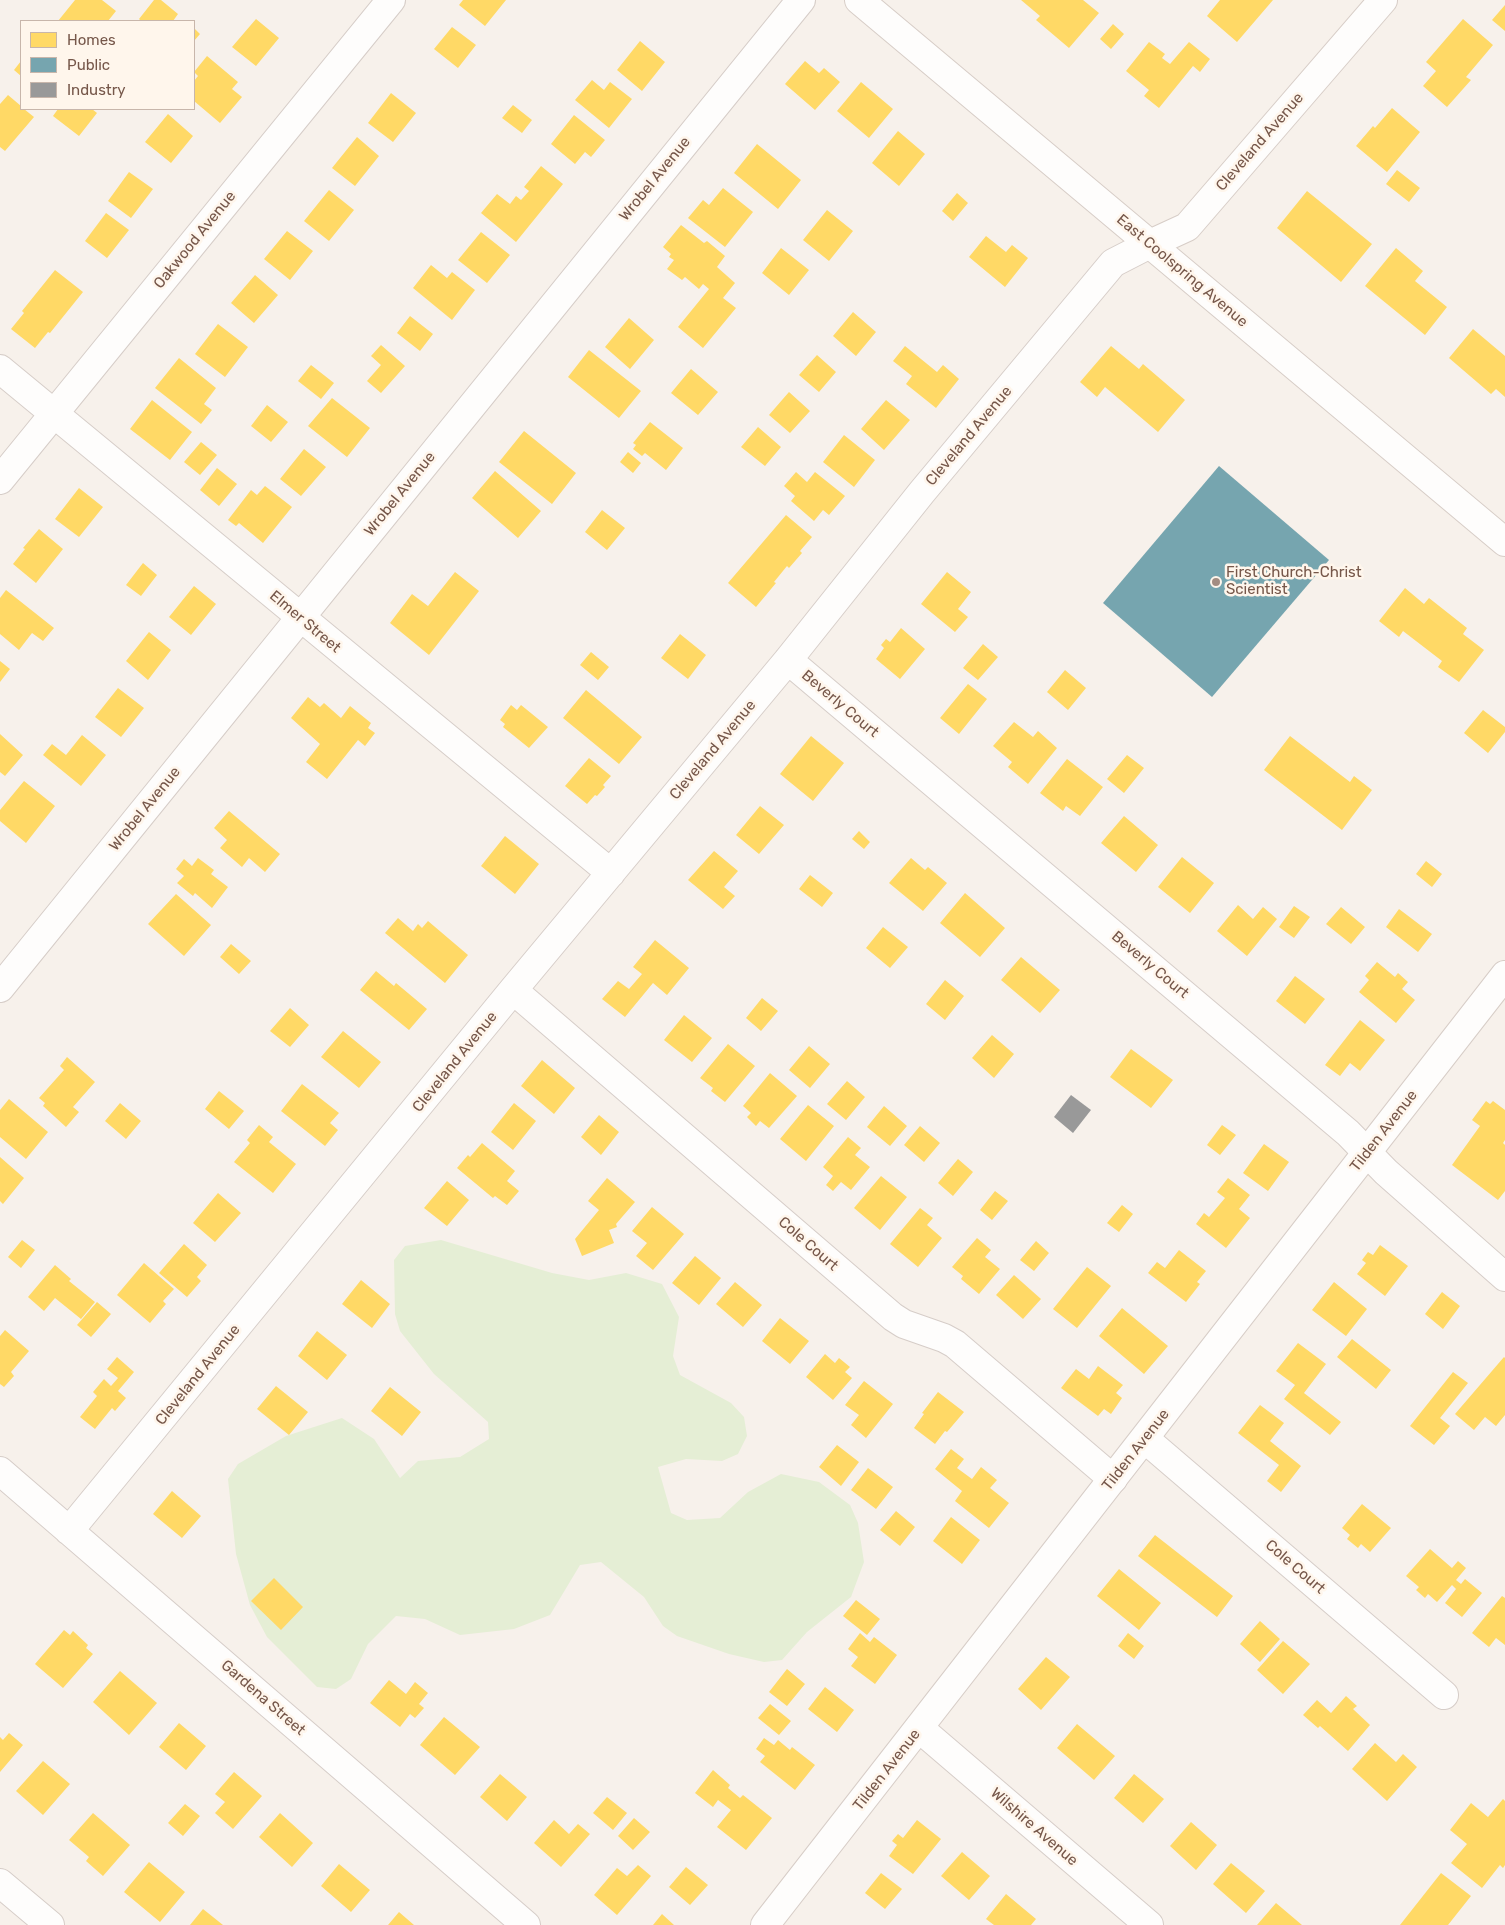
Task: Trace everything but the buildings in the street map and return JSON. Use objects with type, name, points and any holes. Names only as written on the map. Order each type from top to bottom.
[{"type":"street","name":"Oakwood Avenue","points":[[0,480],[391,0]]},
{"type":"street","name":"Wrobel Avenue","points":[[0,988],[800,0]]},
{"type":"street","name":"East Coolspring Avenue","points":[[858,0],[1150,244],[1501,531]]},
{"type":"street","name":"Cleveland Avenue","points":[[69,1531],[513,990],[788,660],[922,492],[1112,263],[1187,227],[1382,0]]},
{"type":"street","name":"Elmer Street","points":[[0,369],[611,873]]},
{"type":"street","name":"Beverly Court","points":[[788,660],[1348,1133],[1386,1172],[1505,1277]]},
{"type":"street","name":"Tilden Avenue","points":[[765,1925],[1505,975]]},
{"type":"street","name":"Cole Court","points":[[513,990],[893,1317],[904,1324],[944,1338],[955,1344],[1112,1479]]},
{"type":"street","name":"Cole Court","points":[[1145,1439],[1444,1695]]},
{"type":"street","name":"Gardena Street","points":[[0,1471],[526,1925]]},
{"type":"street","name":"Wilshire Avenue","points":[[919,1728],[1149,1925]]},
{"type":"street","points":[[0,1883],[50,1925]]},
{"type":"green space","points":[[441,1240],[552,1273],[589,1280],[626,1273],[662,1284],[679,1317],[673,1356],[680,1375],[731,1403],[744,1417],[747,1436],[738,1454],[722,1461],[686,1459],[658,1467],[671,1513],[687,1520],[720,1518],[748,1492],[781,1474],[819,1482],[850,1505],[858,1523],[864,1562],[851,1597],[807,1632],[782,1660],[764,1662],[729,1654],[677,1636],[663,1626],[644,1597],[601,1562],[580,1565],[550,1615],[514,1629],[460,1635],[425,1619],[396,1616],[368,1644],[351,1679],[336,1689],[317,1687],[267,1637],[250,1605],[236,1554],[228,1479],[238,1464],[286,1436],[342,1418],[374,1439],[400,1478],[418,1461],[460,1457],[489,1439],[488,1422],[434,1374],[400,1331],[395,1314],[394,1260],[405,1246]]},
{"type":"place","name":"First Church-Christ Scientist","points":[[1216,582]]}]
